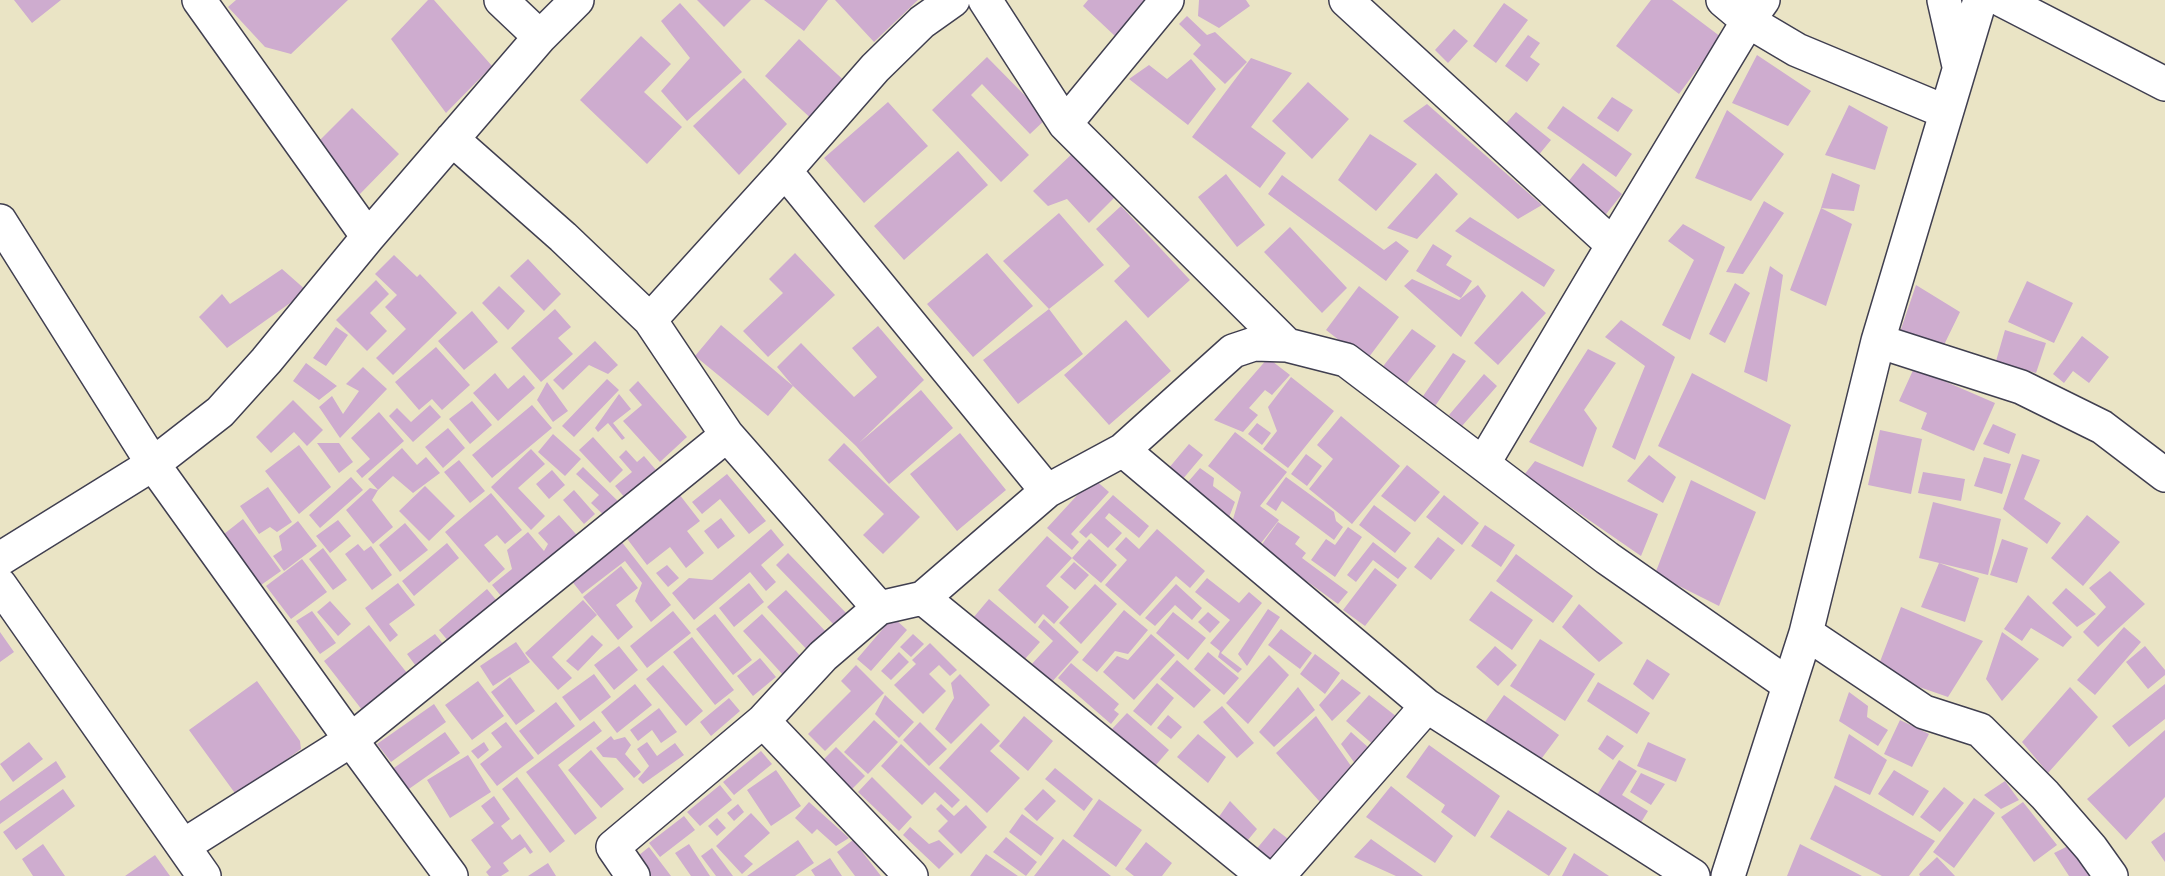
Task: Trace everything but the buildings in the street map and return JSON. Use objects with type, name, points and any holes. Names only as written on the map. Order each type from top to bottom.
[{"type":"street","points":[[199,0],[368,237]]},
{"type":"street","points":[[501,0],[540,37]]},
{"type":"street","points":[[0,559],[153,464],[220,412],[266,361],[368,237],[540,37],[576,0]]},
{"type":"street","points":[[650,320],[875,68],[922,22],[953,0]]},
{"type":"street","points":[[985,0],[1065,124],[1287,345]]},
{"type":"street","points":[[1065,124],[1167,0]]},
{"type":"street","points":[[1346,0],[1613,245]]},
{"type":"street","points":[[1723,0],[1755,10],[1797,50],[1946,112]]},
{"type":"street","points":[[1944,0],[1959,67]]},
{"type":"street","points":[[1728,876],[1806,633],[1878,341],[1980,0]]},
{"type":"street","points":[[2002,0],[2165,84]]},
{"type":"street","points":[[1483,464],[1755,10]]},
{"type":"street","points":[[452,139],[563,237],[650,320],[727,435],[879,608]]},
{"type":"street","points":[[785,171],[1047,491]]},
{"type":"street","points":[[0,221],[153,464],[451,876]]},
{"type":"street","points":[[1878,341],[2021,387],[2102,427],[2165,475]]},
{"type":"street","points":[[633,876],[613,847],[763,721],[823,656],[879,608],[923,598],[1047,491],[1124,450],[1233,351],[1254,344],[1287,345],[1346,360],[1607,558],[1789,685]]},
{"type":"street","points":[[183,846],[351,740],[727,435]]},
{"type":"street","points":[[1124,450],[1426,706],[1694,876]]},
{"type":"street","points":[[0,585],[204,876]]},
{"type":"street","points":[[923,598],[1264,876]]},
{"type":"street","points":[[1806,633],[1924,712],[1980,730],[2045,795],[2091,848],[2111,876]]},
{"type":"street","points":[[1278,876],[1426,706]]},
{"type":"street","points":[[763,721],[911,876]]}]
